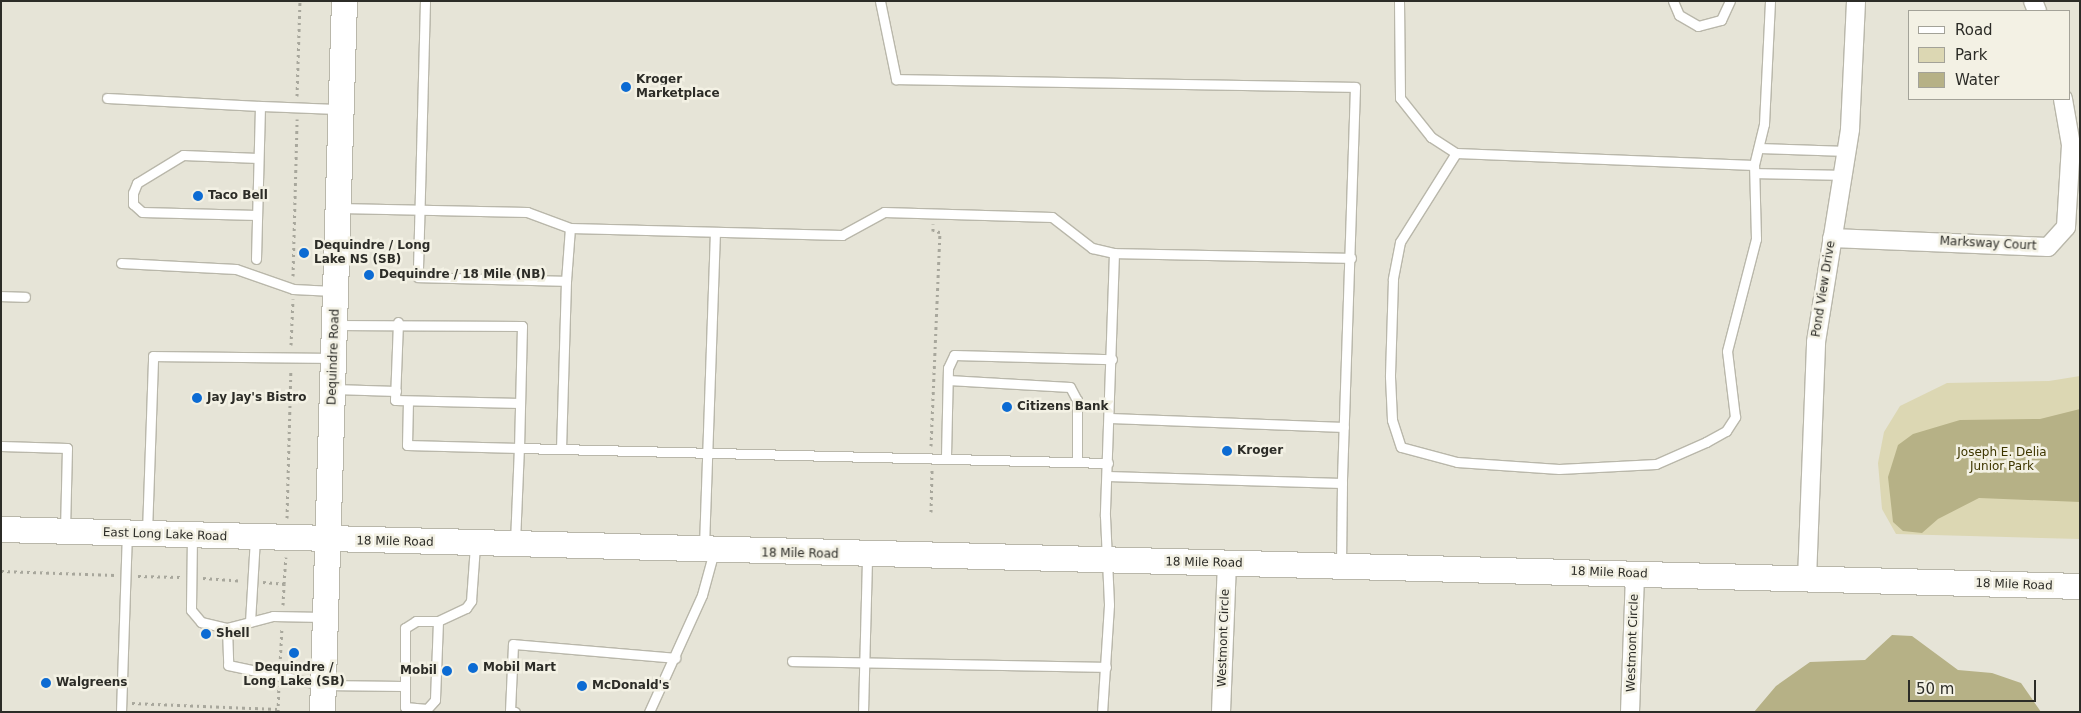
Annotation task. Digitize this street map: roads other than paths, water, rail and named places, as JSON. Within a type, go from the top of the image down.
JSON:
[{"type":"main road","name":"Dequindre Road","points":[[322,712],[329,541],[344,1]]},
{"type":"main road","name":"East Long Lake Road","points":[[1,529],[329,541]]},
{"type":"main road","name":"18 Mile Road","points":[[329,541],[2080,586]]},
{"type":"street","name":"Pond View Drive","points":[[1807,579],[1815,351],[1846,151],[1856,1]]},
{"type":"street","name":"Marksway Court","points":[[1832,238],[2048,247],[2066,227],[2071,145],[2063,100]]},
{"type":"street","name":"Westmont Circle","points":[[1222,712],[1227,564]]},
{"type":"street","name":"Westmont Circle","points":[[1630,712],[1635,574]]},
{"type":"lane","points":[[425,1],[418,277],[566,281]]},
{"type":"lane","points":[[880,1],[896,79],[1355,87],[1340,566]]},
{"type":"lane","points":[[1399,1],[1400,98],[1431,137],[1456,154],[1842,175]]},
{"type":"lane","points":[[1673,1],[1679,15],[1698,26],[1721,20],[1730,1]]},
{"type":"lane","points":[[1456,154],[1400,242],[1393,278],[1392,420],[1401,447],[1418,454],[1559,469],[1656,464],[1726,431],[1736,416],[1727,351],[1756,238],[1754,169],[1759,148],[1770,1]]},
{"type":"lane","points":[[107,98],[341,109]]},
{"type":"lane","points":[[256,259],[260,106]]},
{"type":"lane","points":[[1759,148],[1846,151]]},
{"type":"lane","points":[[257,215],[142,212],[133,204],[136,183],[183,155],[258,158]]},
{"type":"lane","points":[[338,208],[421,212],[527,212],[570,228],[842,235],[884,212],[1052,217],[1092,248],[1114,253],[1351,258]]},
{"type":"lane","points":[[561,449],[566,281],[570,228]]},
{"type":"lane","points":[[649,712],[702,595],[709,551],[706,452],[715,232]]},
{"type":"lane","points":[[1102,712],[1106,667],[1107,476],[1114,253]]},
{"type":"lane","points":[[121,264],[236,269],[293,289],[336,292]]},
{"type":"lane","points":[[1,296],[25,297]]},
{"type":"lane","points":[[398,322],[395,400],[520,403]]},
{"type":"lane","points":[[335,325],[387,327],[398,322],[522,326],[515,545]]},
{"type":"lane","points":[[946,456],[948,380],[954,355],[1112,359]]},
{"type":"lane","points":[[121,712],[153,356],[334,358]]},
{"type":"lane","points":[[948,380],[1070,386],[1077,400],[1077,461]]},
{"type":"lane","points":[[333,389],[396,391]]},
{"type":"lane","points":[[408,401],[407,445],[946,456],[1108,462]]},
{"type":"lane","points":[[1110,418],[1344,426]]},
{"type":"lane","points":[[1,450],[1,446],[67,448],[65,531]]},
{"type":"lane","points":[[1107,476],[1342,483]]},
{"type":"lane","points":[[192,536],[190,610],[201,622],[228,628],[273,616],[326,618]]},
{"type":"lane","points":[[250,622],[255,538]]},
{"type":"lane","points":[[438,621],[435,700],[427,709],[405,707],[402,686],[405,628],[416,621],[438,621],[466,608],[471,601],[475,544]]},
{"type":"lane","points":[[863,712],[867,555]]},
{"type":"lane","points":[[228,628],[228,666],[323,685],[402,686]]},
{"type":"lane","points":[[515,712],[510,711],[513,644],[675,658]]},
{"type":"lane","points":[[792,661],[1106,667]]},
{"type":"water","points":[[2080,409],[2080,502],[1979,498],[1938,519],[1922,533],[1903,531],[1893,522],[1888,477],[1898,445],[1913,434],[1960,420],[2040,419]]},
{"type":"water","points":[[1892,635],[1912,636],[1958,670],[1992,673],[2021,683],[2041,712],[1754,712],[1776,686],[1810,662],[1865,660]]},
{"type":"place","name":"Kroger Marketplace","points":[[626,87]]},
{"type":"place","name":"Taco Bell","points":[[198,196]]},
{"type":"place","name":"Dequindre / Long Lake NS (SB)","points":[[304,253]]},
{"type":"place","name":"Dequindre / 18 Mile (NB)","points":[[369,275]]},
{"type":"place","name":"Jay Jay's Bistro","points":[[197,398]]},
{"type":"place","name":"Citizens Bank","points":[[1007,407]]},
{"type":"place","name":"Kroger","points":[[1227,451]]},
{"type":"place","name":"Shell","points":[[206,634]]},
{"type":"place","name":"Dequindre / Long Lake (SB)","points":[[294,653]]},
{"type":"place","name":"Mobil Mart","points":[[473,668]]},
{"type":"place","name":"Mobil","points":[[447,671]]},
{"type":"place","name":"Walgreens","points":[[46,683]]},
{"type":"place","name":"McDonald's","points":[[582,686]]},
{"type":"park label","name":"Joseph E. Delia Junior Park","points":[[2002,460]]}]
